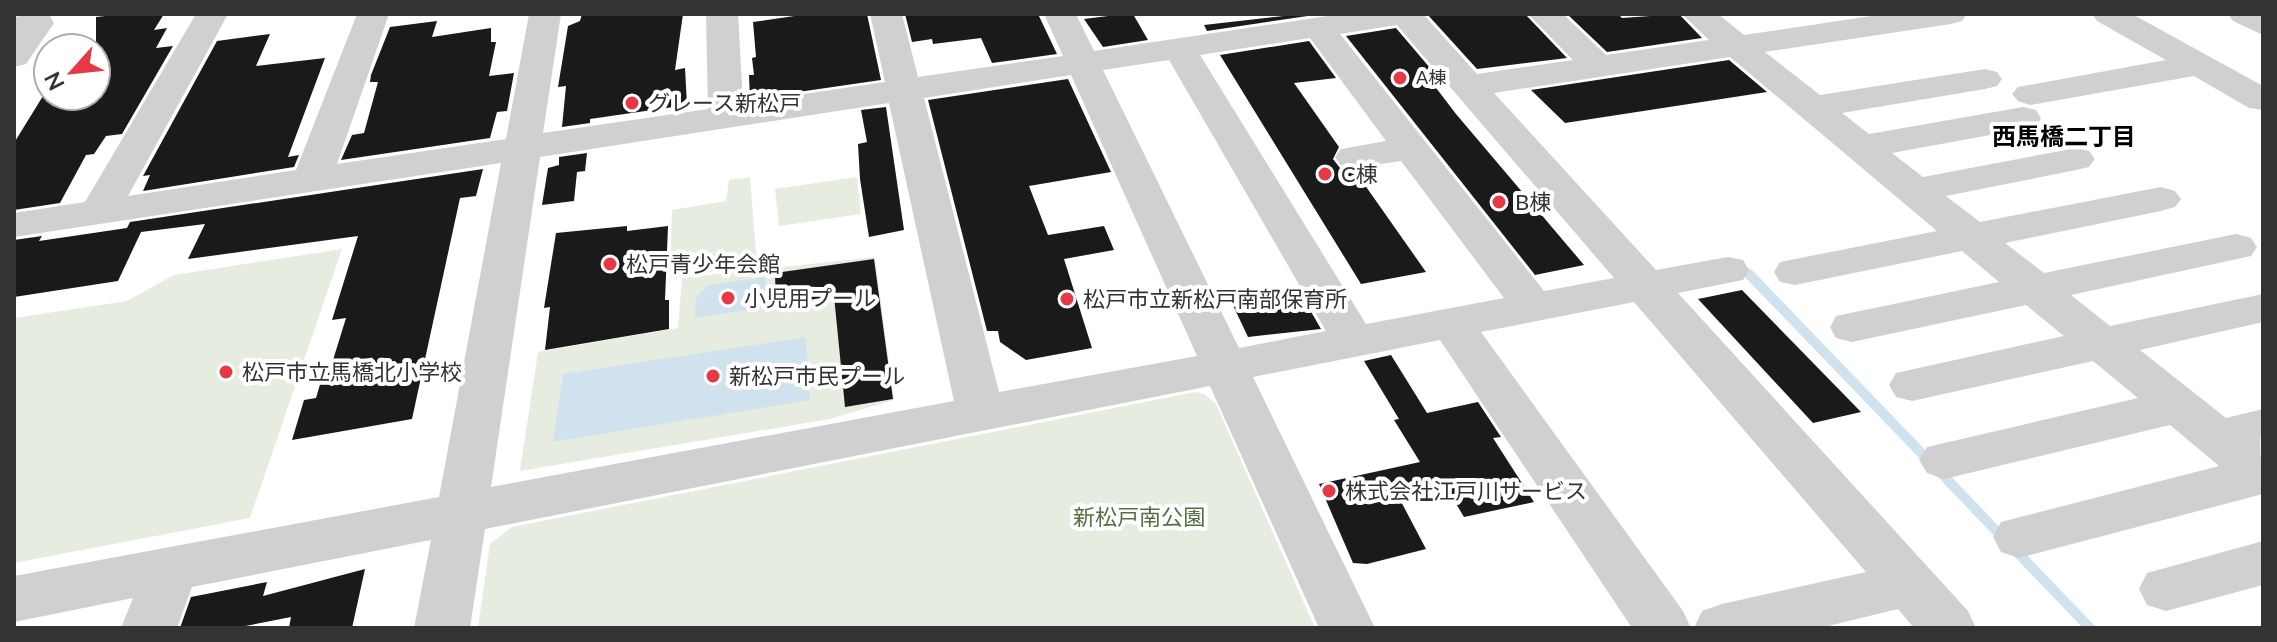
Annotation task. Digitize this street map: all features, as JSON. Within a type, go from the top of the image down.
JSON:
[{"type":"street","points":[[98,213],[212,14]]},
{"type":"street","points":[[312,180],[373,14]]},
{"type":"street","points":[[442,628],[545,14]]},
{"type":"street","points":[[722,14],[726,117]]},
{"type":"street","points":[[886,14],[981,414]]},
{"type":"street","points":[[1060,14],[1347,628]]},
{"type":"street","points":[[14,225],[1179,49],[1249,25],[1318,27],[1405,14],[1948,628]]},
{"type":"street","points":[[1544,14],[1598,66]]},
{"type":"street","points":[[1698,14],[2262,475]]},
{"type":"street","points":[[1468,86],[1951,14]]},
{"type":"street","points":[[2108,14],[2262,100]]},
{"type":"street","points":[[2244,14],[2263,25]]},
{"type":"street","points":[[14,57],[33,21]]},
{"type":"street","points":[[1318,27],[1527,298]]},
{"type":"street","points":[[1179,49],[1355,342]]},
{"type":"street","points":[[1862,147],[2197,65]]},
{"type":"street","points":[[1813,107],[1985,79]]},
{"type":"street","points":[[1354,157],[1411,148]]},
{"type":"street","points":[[1915,190],[2076,159]]},
{"type":"street","points":[[1795,272],[2161,199]]},
{"type":"street","points":[[1852,327],[2236,247]]},
{"type":"street","points":[[14,599],[1728,270]]},
{"type":"street","points":[[1912,385],[2263,308]]},
{"type":"street","points":[[1451,323],[1663,628]]},
{"type":"street","points":[[1944,460],[2179,406]]},
{"type":"street","points":[[2218,438],[2263,427]]},
{"type":"street","points":[[2019,537],[2262,475]]},
{"type":"street","points":[[2166,589],[2263,563]]},
{"type":"street","points":[[149,628],[172,569]]},
{"type":"street","points":[[1722,628],[1909,584]]},
{"type":"green space","points":[[750,177],[757,265],[670,278],[672,210],[726,201],[729,180]]},
{"type":"green space","points":[[857,177],[861,214],[779,226],[775,189]]},
{"type":"green space","points":[[342,249],[250,518],[14,563],[14,318],[127,301],[174,275]]},
{"type":"green space","name":"新松戸市民プール","points":[[875,257],[894,400],[830,419],[520,471],[538,352],[678,328],[682,278]]},
{"type":"green space","name":"新松戸南公園","points":[[1195,392],[1204,394],[1216,404],[1315,628],[478,628],[490,544],[512,527]]},
{"type":"water","name":"小児用プール","points":[[765,277],[766,296],[752,302],[752,309],[695,318],[696,297],[709,285]]},
{"type":"water","points":[[806,337],[810,400],[553,442],[563,374]]},
{"type":"building","points":[[164,14],[154,30],[167,28],[156,48],[173,46],[122,134],[106,136],[94,154],[86,155],[60,203],[14,210],[14,143],[33,112],[112,112],[112,32],[96,32],[96,17]]},
{"type":"building","points":[[582,14],[683,14],[675,70],[685,68],[687,105],[590,119],[590,123],[562,127],[566,86],[558,87],[568,26],[580,21]]},
{"type":"building","points":[[808,14],[867,14],[881,80],[750,99],[749,75],[754,75],[752,58],[756,57],[753,22]]},
{"type":"building","points":[[905,14],[1038,14],[1057,54],[992,63],[981,38],[933,44],[932,39],[912,42]]},
{"type":"building","points":[[1133,14],[1148,40],[1103,47],[1084,19]]},
{"type":"building","points":[[1321,14],[1207,31],[1204,25]]},
{"type":"building","points":[[1427,14],[1525,14],[1567,58],[1477,69]]},
{"type":"building","points":[[1567,14],[1618,14],[1622,18],[1679,14],[1702,38],[1607,52]]},
{"type":"building","points":[[437,21],[432,37],[491,28],[491,42],[496,42],[489,76],[514,73],[507,111],[497,112],[490,138],[341,160],[352,135],[364,133],[378,82],[370,82],[371,75],[390,27]]},
{"type":"building","points":[[1396,28],[1436,75],[1427,76],[1456,114],[1584,265],[1535,275],[1346,36]]},
{"type":"building","points":[[270,34],[256,66],[325,58],[288,157],[299,155],[294,167],[143,191],[150,175],[143,176],[217,41]]},
{"type":"building","name":"C棟","points":[[1309,41],[1336,78],[1294,83],[1339,147],[1333,159],[1340,168],[1355,171],[1426,272],[1361,284],[1220,55]]},
{"type":"building","points":[[1729,60],[1767,92],[1565,123],[1531,90]]},
{"type":"building","points":[[1068,79],[1111,172],[1029,186],[1048,235],[1104,226],[1114,250],[1064,259],[1092,348],[1026,360],[1000,342],[998,331],[987,331],[928,100]]},
{"type":"building","points":[[886,107],[904,230],[869,237],[860,179],[858,144],[867,142],[861,110]]},
{"type":"building","points":[[587,153],[585,171],[577,172],[574,201],[542,205],[548,168],[559,165],[559,157]]},
{"type":"building","points":[[483,169],[476,196],[460,198],[412,419],[292,440],[304,400],[316,398],[323,374],[329,373],[346,318],[332,320],[358,236],[188,259],[205,224],[141,232],[118,281],[14,297],[14,240],[42,236],[39,241],[127,228],[130,222]]},
{"type":"building","points":[[627,226],[627,231],[668,226],[665,300],[669,300],[669,329],[545,350],[550,307],[544,308],[556,233]]},
{"type":"building","points":[[874,259],[893,399],[845,407],[834,296],[776,305],[775,273]]},
{"type":"building","points":[[1298,289],[1321,329],[1248,337],[1230,299]]},
{"type":"building","points":[[1742,290],[1861,412],[1813,423],[1698,299]]},
{"type":"building","points":[[1391,355],[1427,413],[1478,402],[1501,437],[1493,438],[1534,502],[1464,517],[1443,482],[1396,492],[1426,549],[1367,564],[1353,563],[1319,484],[1420,462],[1394,420],[1399,419],[1364,361]]},
{"type":"building","points":[[365,569],[352,628],[289,628],[291,617],[235,628],[180,628],[191,597],[267,582],[263,596]]},
{"type":"waterway","points":[[1741,266],[1749,274]]},
{"type":"waterway","points":[[1749,274],[1929,461]]},
{"type":"waterway","points":[[1940,472],[2004,539]]},
{"type":"waterway","points":[[2015,550],[2090,628]]},
{"type":"place","name":"A棟","points":[[1400,78]]},
{"type":"place","name":"グレース新松戸","points":[[632,103]]},
{"type":"place","name":"C棟","points":[[1325,174]]},
{"type":"place","name":"B棟","points":[[1499,202]]},
{"type":"place","name":"松戸青少年会館","points":[[610,264]]},
{"type":"place","name":"小児用プール","points":[[728,298]]},
{"type":"place","name":"松戸市立新松戸南部保育所","points":[[1067,299]]},
{"type":"place","name":"松戸市立馬橋北小学校","points":[[226,372]]},
{"type":"place","name":"新松戸市民プール","points":[[713,376]]},
{"type":"place","name":"株式会社江戸川サービス","points":[[1329,491]]},
{"type":"district","name":"西馬橋二丁目","points":[[2064,137]]}]
